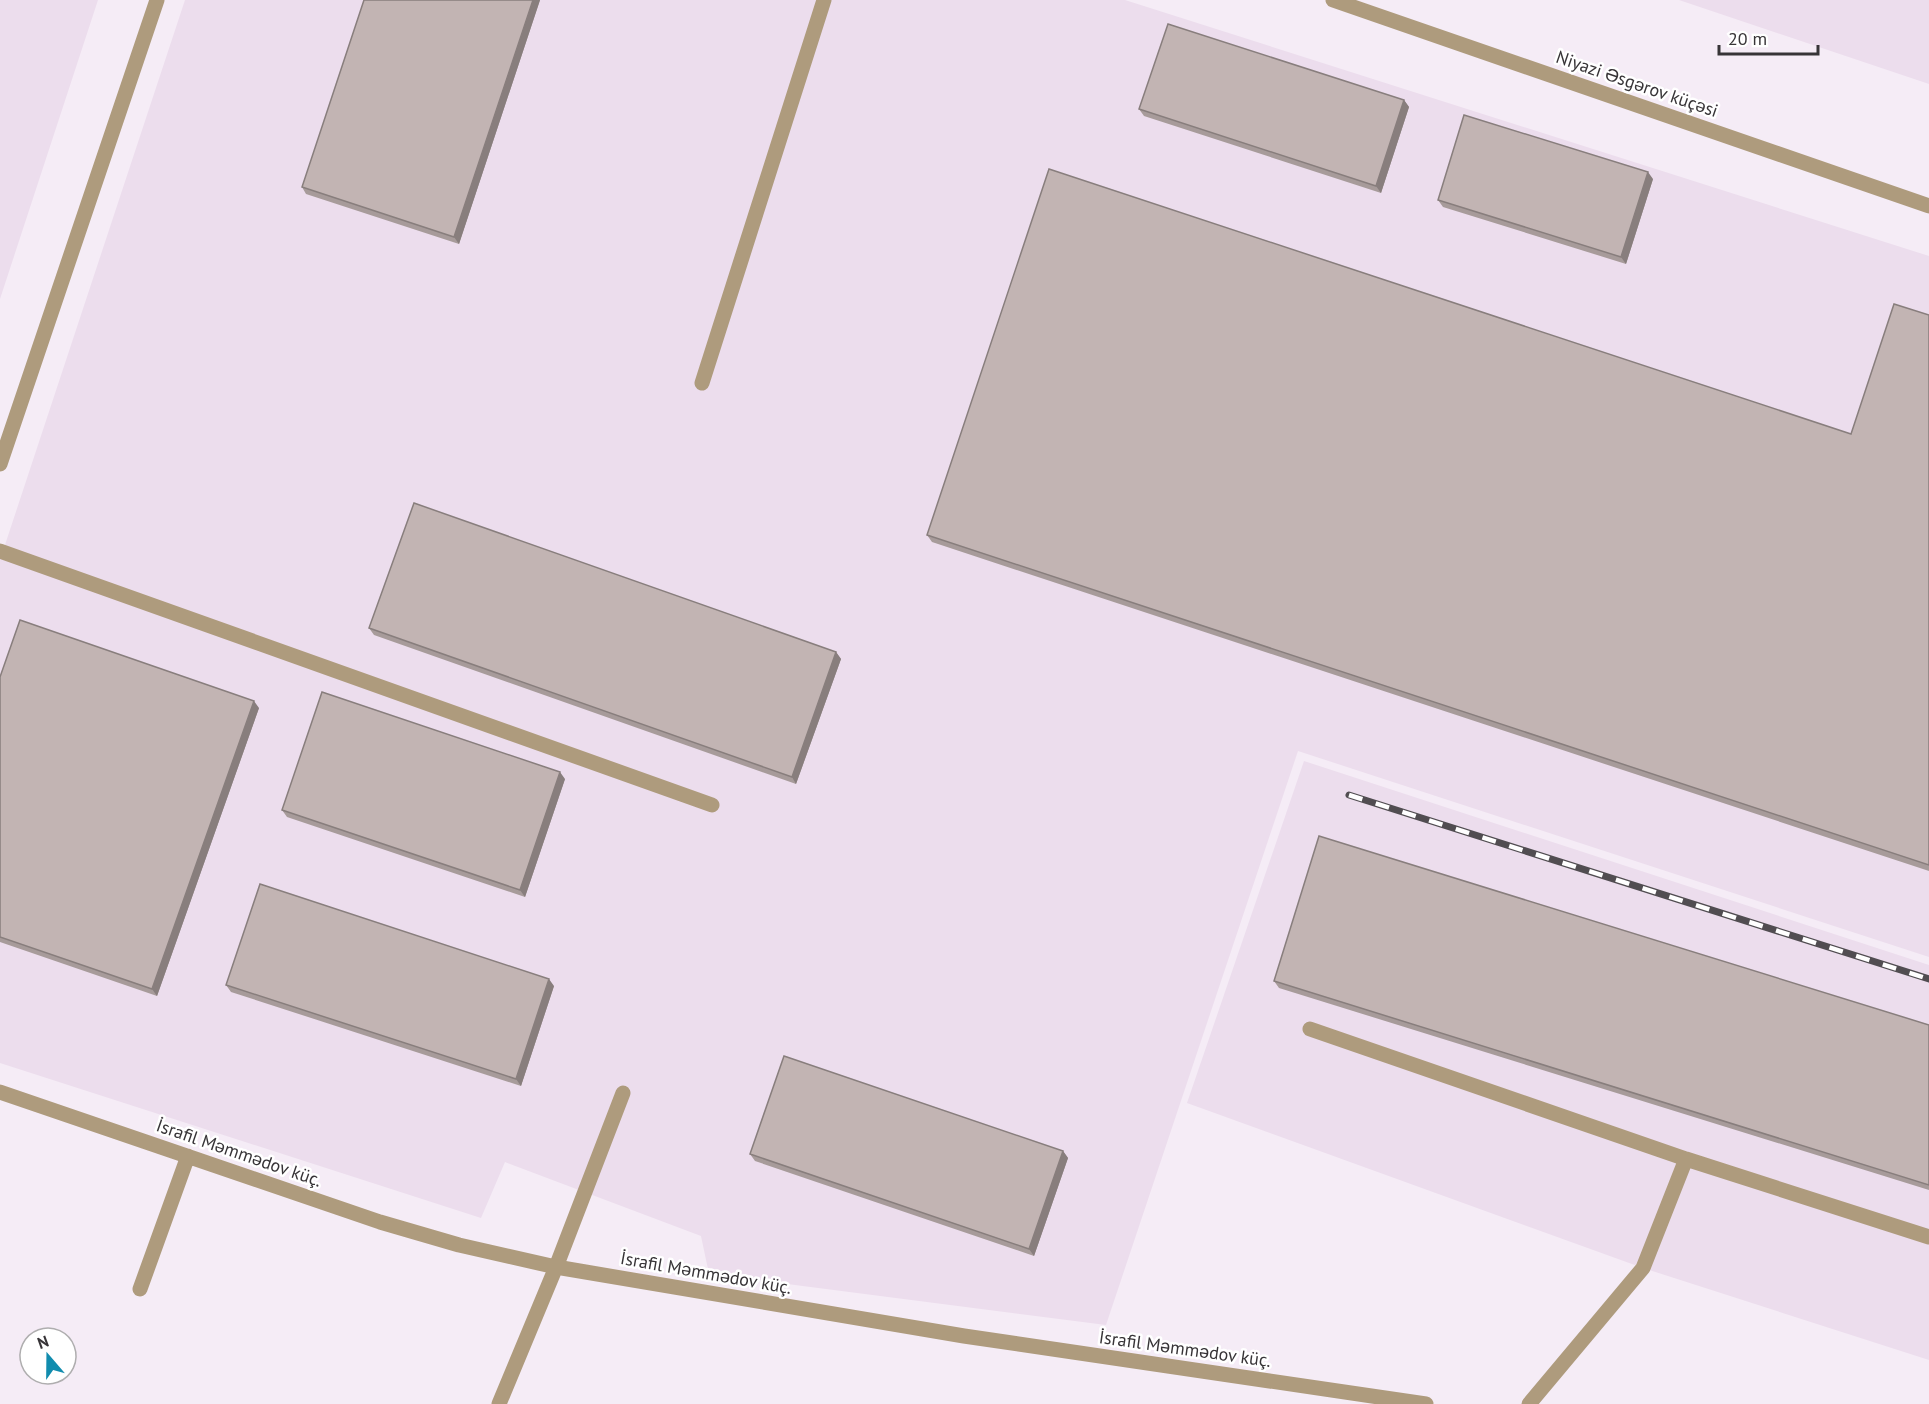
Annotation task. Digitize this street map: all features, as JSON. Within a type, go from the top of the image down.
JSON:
[{"type":"street","points":[[0,464],[157,0]]},
{"type":"street","points":[[702,383],[824,0]]},
{"type":"street","name":"Niyazi Əsgərov küçəsi","points":[[1333,0],[1929,206]]},
{"type":"street","points":[[0,551],[712,805]]},
{"type":"street","points":[[1310,1029],[1686,1159],[1929,1237]]},
{"type":"street","name":"İsrafil Məmmədov küç.","points":[[0,1092],[380,1222],[459,1245],[556,1267],[964,1336],[1426,1404]]},
{"type":"street","points":[[500,1404],[623,1093]]},
{"type":"street","points":[[140,1289],[188,1155]]},
{"type":"street","points":[[1529,1404],[1643,1268],[1686,1159]]},
{"type":"shaded area","points":[[0,0],[98,0],[0,299]]},
{"type":"shaded area","points":[[185,0],[1125,0],[1929,256],[1929,957],[1298,751],[1106,1325],[709,1274],[701,1236],[505,1162],[481,1218],[0,1063],[0,560]]},
{"type":"shaded area","points":[[1679,0],[1929,0],[1929,84]]},
{"type":"shaded area","points":[[1304,761],[1929,965],[1929,1360],[1643,1268],[1187,1103]]},
{"type":"building","points":[[364,0],[533,0],[454,237],[302,187]]},
{"type":"building","points":[[1168,24],[1404,100],[1376,186],[1139,109]]},
{"type":"building","points":[[1464,115],[1648,172],[1621,257],[1438,200]]},
{"type":"building","points":[[1049,169],[1851,434],[1894,304],[1929,315],[1929,865],[927,535]]},
{"type":"building","points":[[414,503],[836,652],[792,777],[369,628]]},
{"type":"building","points":[[20,620],[254,701],[152,989],[0,937],[0,677]]},
{"type":"building","points":[[322,692],[560,772],[520,890],[282,810]]},
{"type":"building","points":[[1319,836],[1929,1025],[1929,1185],[1274,981]]},
{"type":"building","points":[[260,884],[549,979],[516,1079],[226,985]]},
{"type":"building","points":[[784,1056],[1063,1151],[1029,1249],[750,1154]]},
{"type":"railway","points":[[1349,795],[1929,979]]}]
